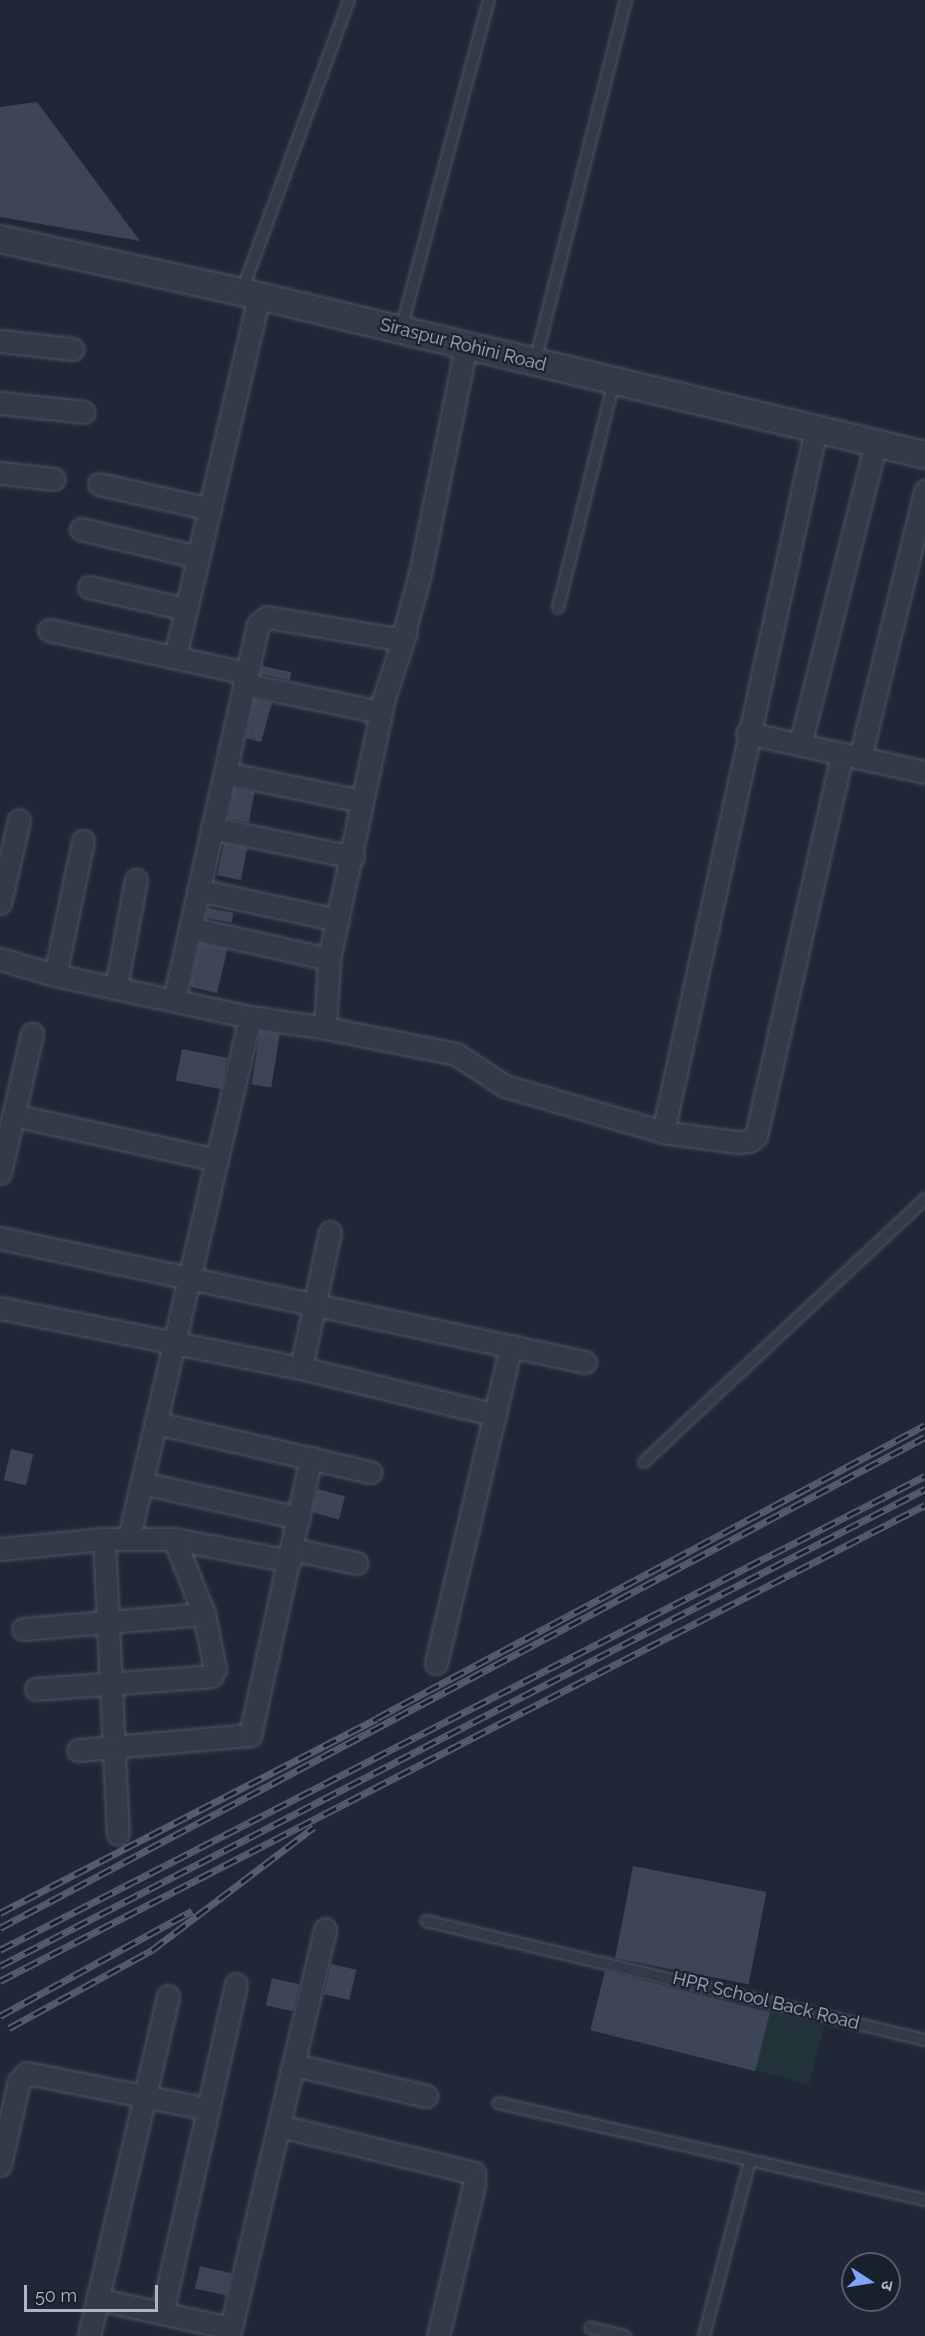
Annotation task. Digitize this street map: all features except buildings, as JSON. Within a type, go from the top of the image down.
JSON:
[{"type":"street","name":"Siraspur Rohini Road","points":[[0,239],[251,294],[925,455]]},
{"type":"street","points":[[175,657],[210,509],[251,294]]},
{"type":"street","points":[[0,341],[73,349]]},
{"type":"street","points":[[325,1028],[329,959],[353,857],[381,712],[406,631],[466,346]]},
{"type":"street","points":[[0,403],[84,412]]},
{"type":"street","points":[[663,1132],[747,732],[816,429]]},
{"type":"street","points":[[800,745],[876,443]]},
{"type":"street","points":[[0,473],[54,479]]},
{"type":"street","points":[[99,484],[210,509]]},
{"type":"street","points":[[0,959],[55,975],[250,1017],[325,1028],[456,1054],[505,1086],[663,1132],[737,1142],[750,1141],[756,1136],[851,756],[925,491]]},
{"type":"street","points":[[81,529],[198,557]]},
{"type":"street","points":[[88,587],[186,609]]},
{"type":"street","points":[[174,1000],[246,678],[263,618],[391,638],[406,631]]},
{"type":"street","points":[[49,630],[175,657],[246,678],[381,712]]},
{"type":"street","points":[[747,732],[925,772]]},
{"type":"street","points":[[225,772],[363,801]]},
{"type":"street","points":[[0,903],[20,820]]},
{"type":"street","points":[[212,828],[353,857]]},
{"type":"street","points":[[55,975],[83,842]]},
{"type":"street","points":[[116,987],[136,880]]},
{"type":"street","points":[[198,890],[338,920]]},
{"type":"street","points":[[190,928],[329,959]]},
{"type":"street","points":[[129,1537],[250,1017]]},
{"type":"street","points":[[0,1173],[7,1126],[32,1034]]},
{"type":"street","points":[[7,1126],[217,1160]]},
{"type":"street","points":[[301,1368],[330,1232]]},
{"type":"street","points":[[0,1238],[316,1303],[585,1362]]},
{"type":"street","points":[[0,1308],[301,1368],[495,1415]]},
{"type":"street","points":[[436,1663],[511,1346]]},
{"type":"street","points":[[156,1423],[369,1472]]},
{"type":"street","points":[[78,1750],[250,1735],[311,1458]]},
{"type":"street","points":[[142,1483],[299,1518]]},
{"type":"street","points":[[0,1549],[129,1537],[174,1539],[357,1563]]},
{"type":"street","points":[[104,1539],[118,1834]]},
{"type":"street","points":[[36,1689],[212,1677],[214,1669],[204,1614],[174,1539]]},
{"type":"street","points":[[23,1629],[107,1624],[204,1614]]},
{"type":"street","points":[[97,2299],[162,2313],[230,2332],[295,2065],[325,1929]]},
{"type":"street","points":[[162,2313],[236,1984]]},
{"type":"street","points":[[89,2336],[168,1996]]},
{"type":"street","points":[[295,2065],[426,2096]]},
{"type":"street","points":[[0,2165],[19,2081],[27,2073],[145,2094],[208,2109]]},
{"type":"street","points":[[280,2126],[474,2173],[474,2185],[438,2336]]},
{"type":"lane","points":[[251,294],[349,0]]},
{"type":"lane","points":[[401,330],[489,0]]},
{"type":"lane","points":[[535,363],[626,0]]},
{"type":"lane","points":[[558,608],[615,382]]},
{"type":"lane","points":[[644,1462],[925,1199]]},
{"type":"lane","name":"HPR School Back Road","points":[[426,1921],[925,2040]]},
{"type":"lane","points":[[498,2103],[925,2200]]},
{"type":"lane","points":[[704,2336],[750,2161]]},
{"type":"lane","points":[[590,2328],[625,2336]]},
{"type":"shaded area","points":[[770,2012],[824,2026],[809,2084],[754,2070]]},
{"type":"railway","points":[[0,1913],[377,1718],[925,1425]]},
{"type":"railway","points":[[0,1928],[925,1437]]},
{"type":"railway","points":[[0,1950],[925,1476]]},
{"type":"railway","points":[[0,1966],[925,1489]]},
{"type":"railway","points":[[0,1981],[925,1505]]},
{"type":"railway","points":[[9,2028],[152,1950],[314,1827]]},
{"type":"railway","points":[[0,2016],[192,1911]]}]
